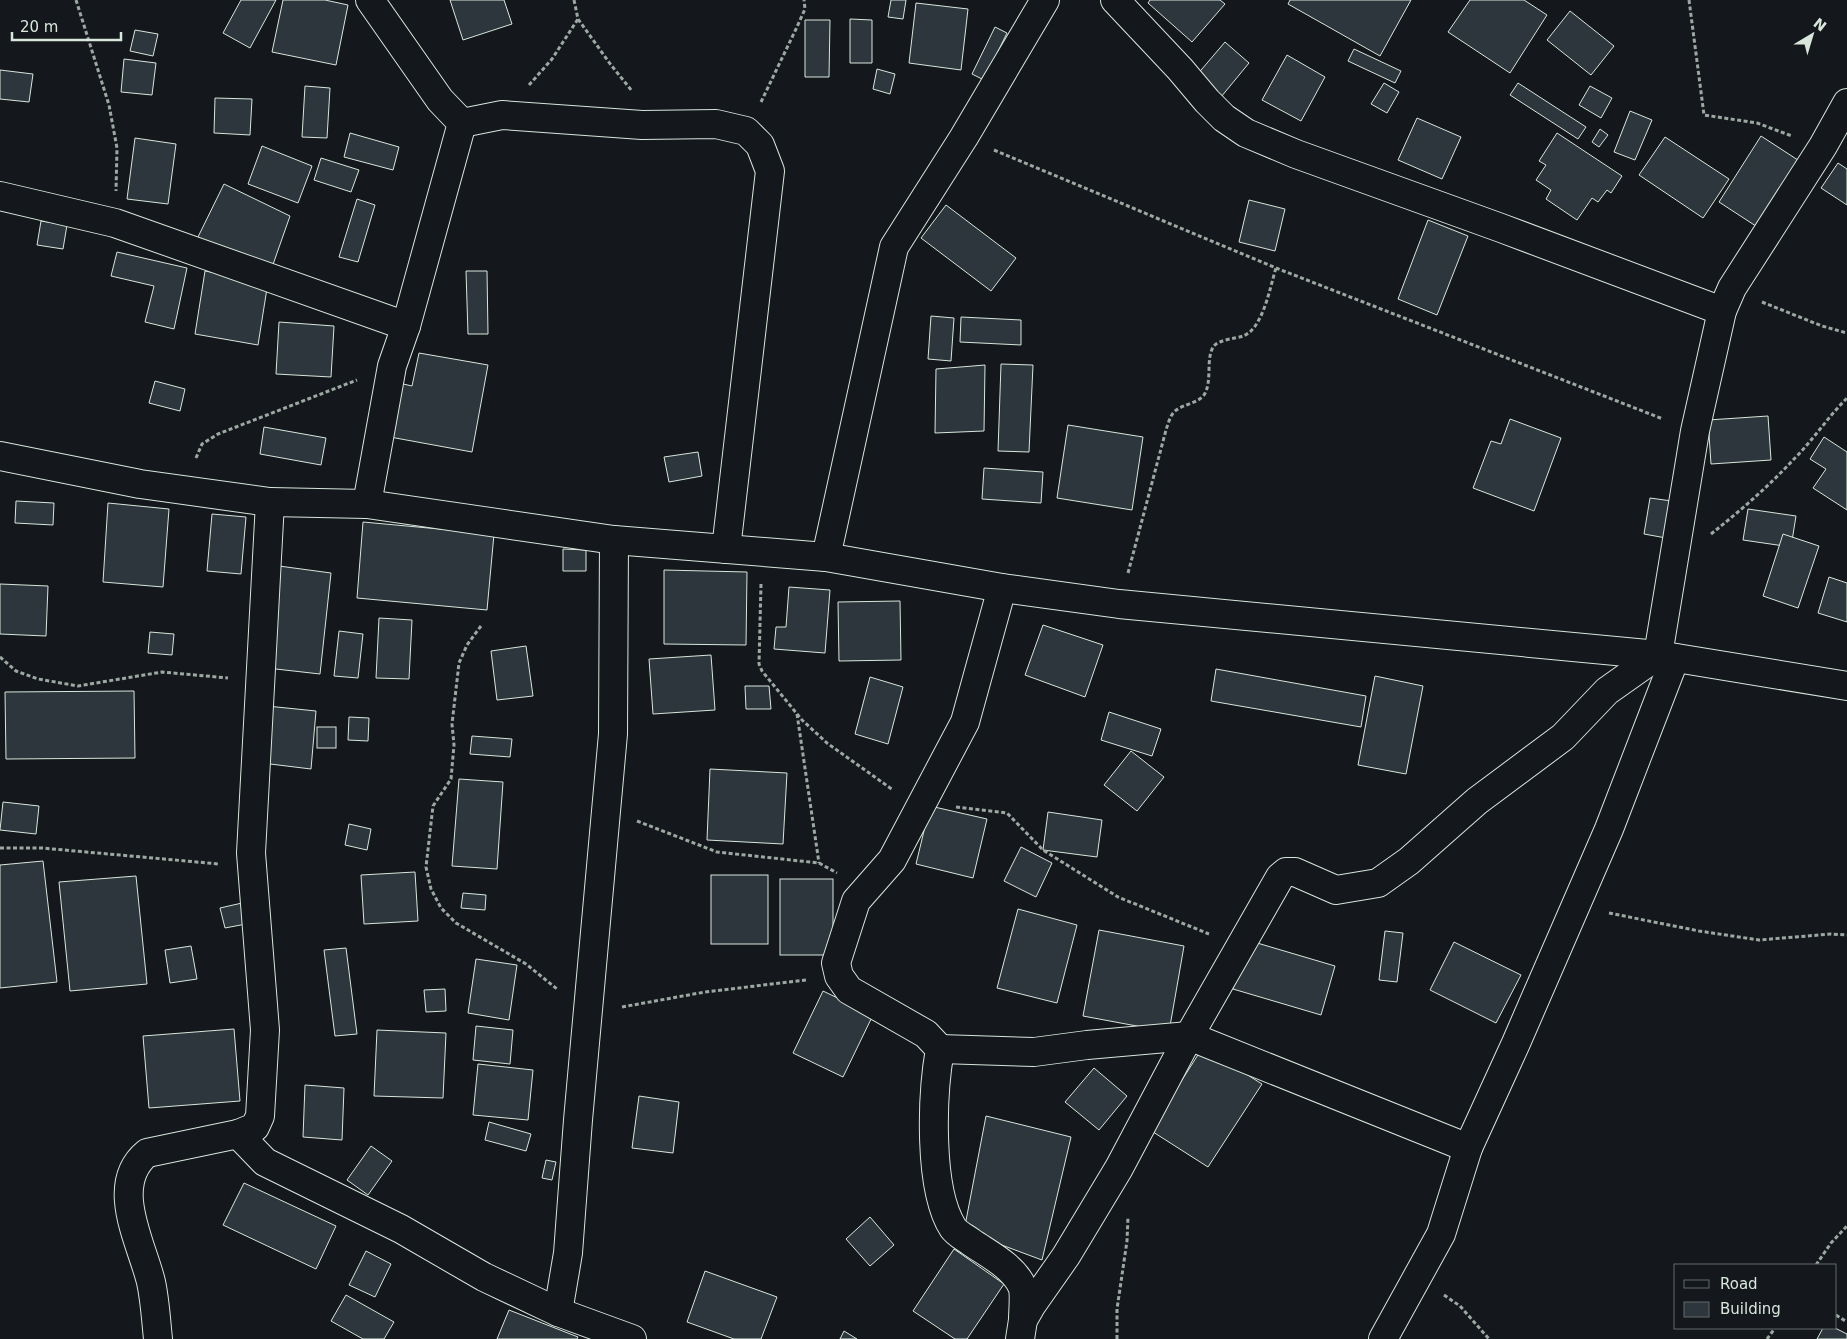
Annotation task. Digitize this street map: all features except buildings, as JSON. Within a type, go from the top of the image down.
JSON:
[{"type":"street","points":[[370,0],[440,100],[462,123]]},
{"type":"street","points":[[826,557],[894,247],[964,138],[1045,0]]},
{"type":"street","points":[[1115,0],[1180,69],[1207,102],[1224,118],[1246,133],[1296,154],[1501,228],[1727,300]]},
{"type":"street","points":[[1383,1339],[1441,1234],[1468,1148],[1609,829],[1666,657],[1674,564],[1695,431],[1727,300],[1847,104]]},
{"type":"street","points":[[462,123],[502,115],[642,124],[716,124],[746,131],[760,145],[770,171],[726,548]]},
{"type":"street","points":[[367,504],[392,366],[406,326],[462,123]]},
{"type":"street","points":[[0,196],[115,223],[406,326]]},
{"type":"street","points":[[0,456],[181,491],[270,502],[367,504],[614,540],[826,557],[1002,588],[1120,604],[1666,657],[1847,686]]},
{"type":"street","points":[[158,1339],[151,1282],[129,1211],[131,1177],[138,1160],[147,1154],[238,1134],[255,1126],[260,1116],[265,1030],[251,853],[270,502]]},
{"type":"street","points":[[558,1312],[568,1253],[578,1120],[613,734],[614,540]]},
{"type":"street","points":[[1002,588],[965,722],[892,860],[856,901],[836,963],[839,976],[849,990],[926,1034],[940,1049],[1034,1052],[1189,1036],[1468,1148]]},
{"type":"street","points":[[1021,1330],[1119,1168],[1189,1036],[1280,877],[1286,872],[1295,872],[1336,890],[1378,883],[1409,861],[1477,801],[1563,738],[1607,691],[1666,657]]},
{"type":"street","points":[[940,1049],[936,1070],[935,1137],[937,1182],[942,1202],[954,1229],[1009,1268],[1023,1287],[1021,1330]]},
{"type":"street","points":[[238,1134],[265,1162],[401,1229],[484,1277],[558,1312],[630,1339]]},
{"type":"path","points":[[76,0],[109,106],[116,140],[115,223]]},
{"type":"path","points":[[574,0],[578,19],[610,65],[635,95],[642,124]]},
{"type":"path","points":[[746,131],[805,9],[804,0]]},
{"type":"path","points":[[1689,0],[1704,115],[1757,123],[1823,146]]},
{"type":"path","points":[[502,115],[552,59],[578,19]]},
{"type":"path","points":[[964,138],[1276,268],[1695,431]]},
{"type":"path","points":[[1120,604],[1166,430],[1173,414],[1182,406],[1203,397],[1207,388],[1211,354],[1214,346],[1220,342],[1245,335],[1253,330],[1259,320],[1276,268]]},
{"type":"path","points":[[1727,300],[1785,312],[1847,333]]},
{"type":"path","points":[[181,491],[202,444],[218,434],[392,366]]},
{"type":"path","points":[[1674,564],[1738,513],[1795,459],[1847,398]]},
{"type":"path","points":[[762,553],[759,664],[797,714],[827,743],[896,793],[923,803],[1006,813],[1043,850],[1118,897],[1240,946]]},
{"type":"path","points":[[481,626],[467,645],[459,663],[452,724],[454,745],[451,780],[433,806],[426,867],[431,889],[441,908],[456,923],[526,964],[588,1014],[705,992],[839,976]]},
{"type":"path","points":[[0,657],[16,671],[38,679],[78,686],[162,672],[260,681]]},
{"type":"path","points":[[797,714],[819,863]]},
{"type":"path","points":[[606,809],[717,852],[819,863],[866,888]]},
{"type":"path","points":[[0,848],[42,848],[252,867]]},
{"type":"path","points":[[1574,906],[1699,931],[1759,940],[1831,934],[1847,935]]},
{"type":"path","points":[[1118,1339],[1117,1309],[1127,1241],[1128,1218],[1119,1168]]},
{"type":"path","points":[[1817,1264],[1831,1243],[1847,1226]]},
{"type":"path","points":[[1417,1276],[1460,1306],[1489,1339]]}]
